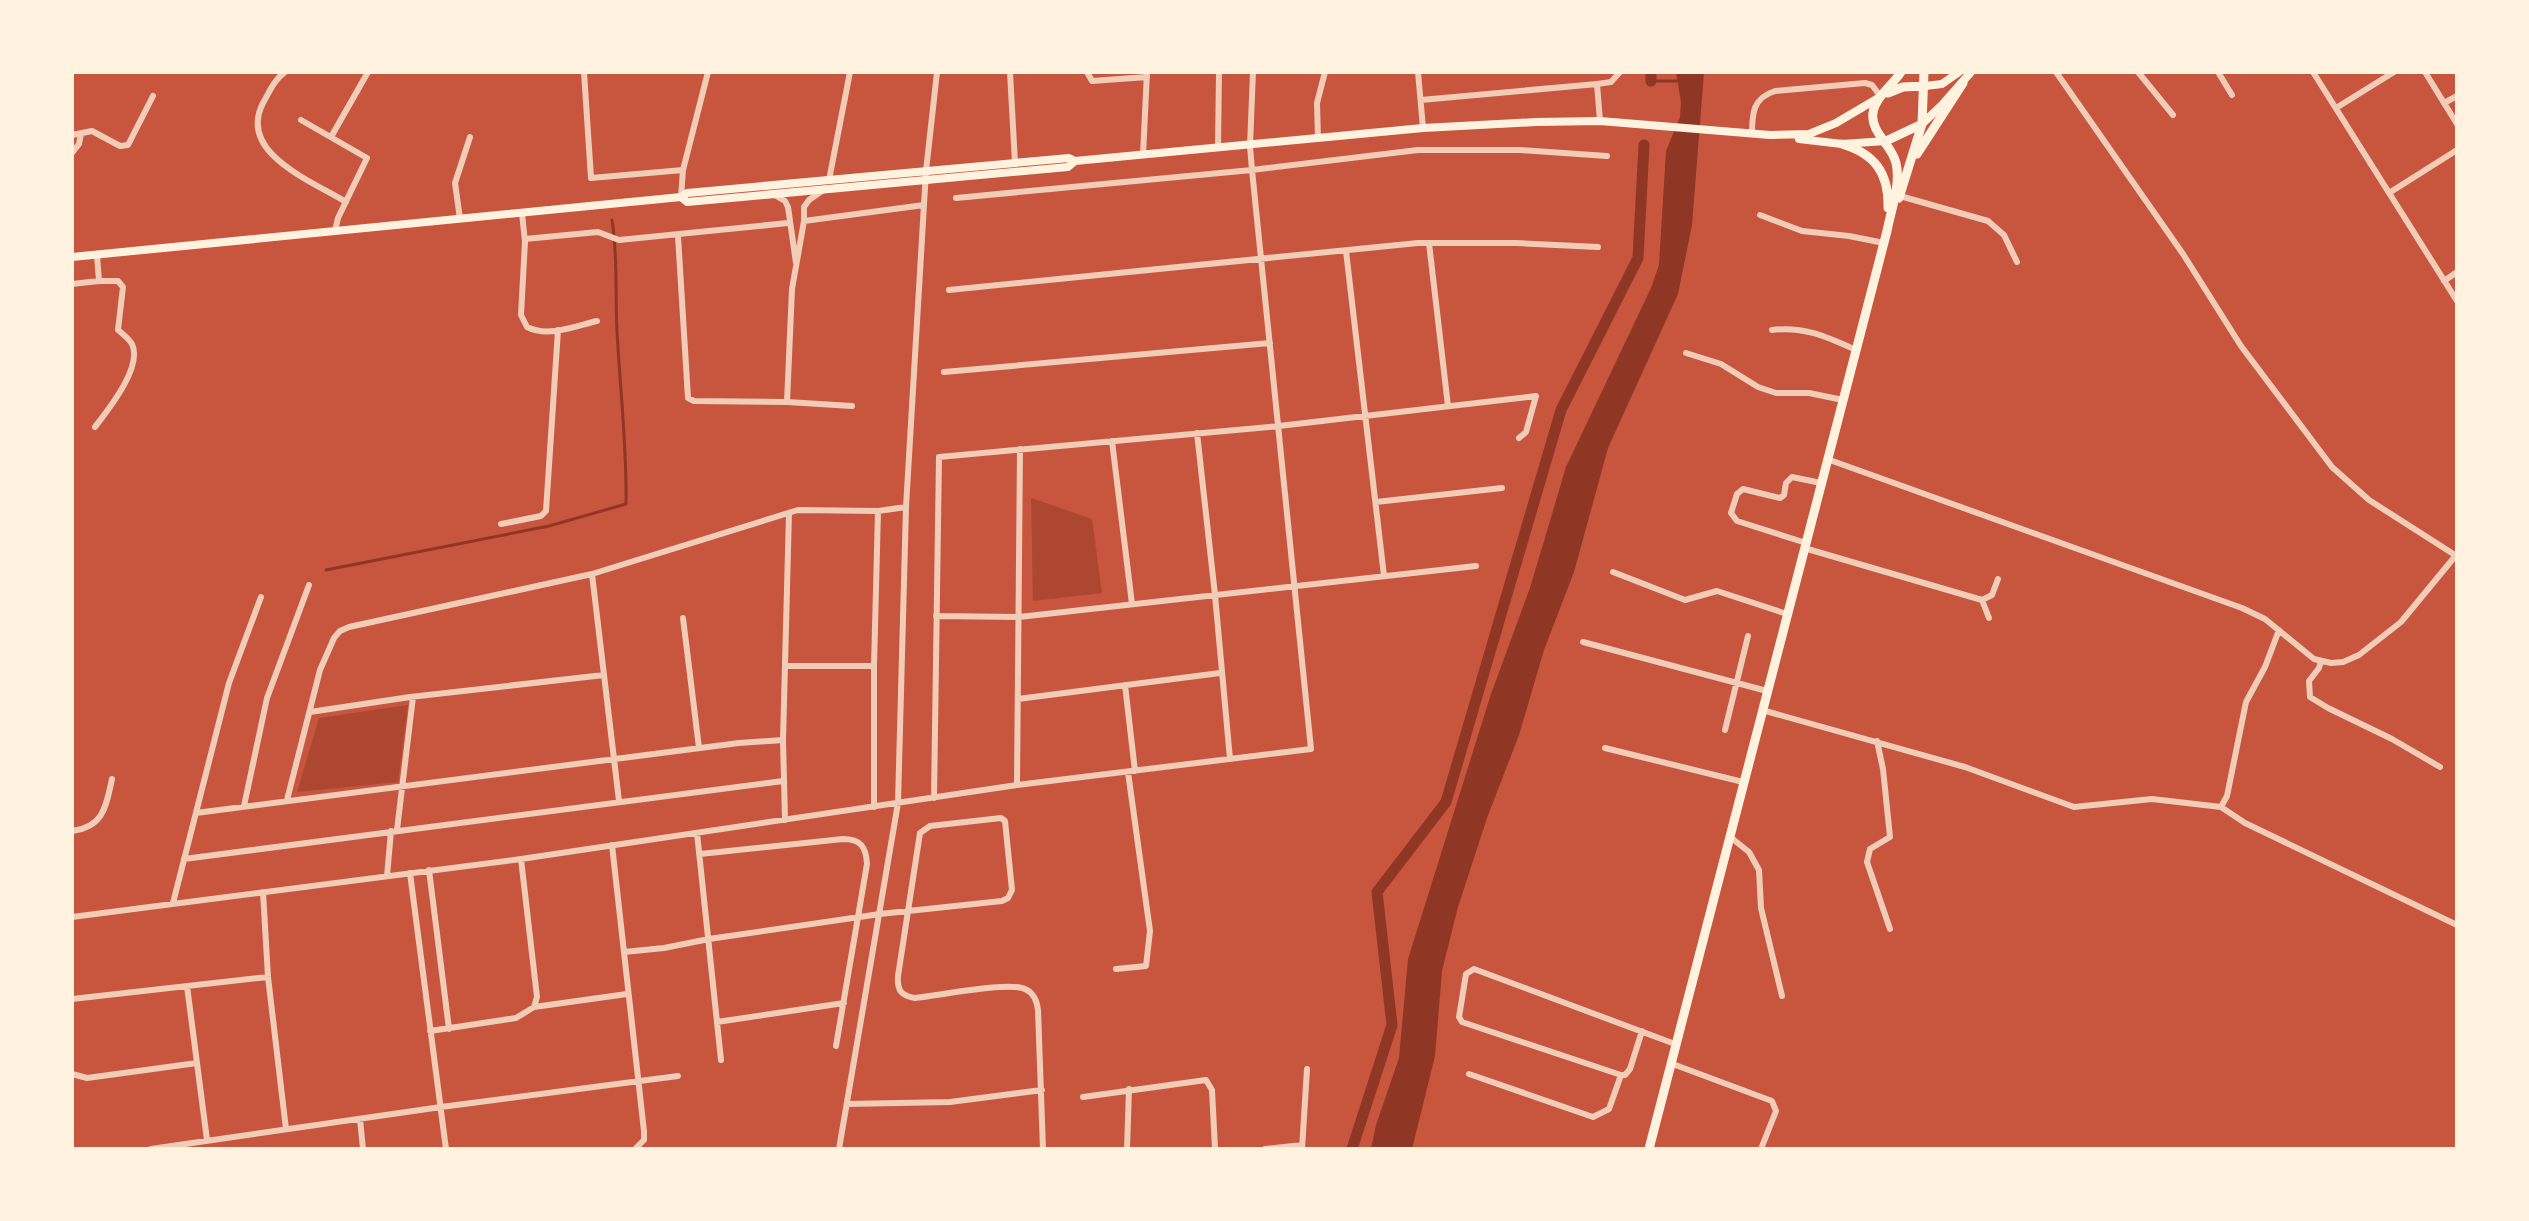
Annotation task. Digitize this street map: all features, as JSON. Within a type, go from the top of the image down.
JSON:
[{"type":"main road","points":[[1649,1149],[1887,231],[1898,179],[1895,157],[1876,130],[1872,115],[1881,97],[1901,72]]},
{"type":"main road","points":[[1887,231],[1922,124],[1924,72]]},
{"type":"main road","points":[[1770,135],[1809,134],[1822,130],[1903,87],[1942,84],[1959,72]]},
{"type":"main road","points":[[1907,173],[1923,143],[1971,72]]},
{"type":"main road","points":[[925,176],[1015,163],[1218,149],[1423,128],[1600,121],[1842,144],[1886,141],[1922,124],[1963,83]]},
{"type":"main road","points":[[1842,144],[1867,154],[1882,174],[1888,202],[1887,231]]},
{"type":"main road","points":[[72,257],[681,197],[687,193],[1068,167],[1075,161]]},
{"type":"main road","points":[[681,197],[687,202],[773,194],[827,185]]},
{"type":"street","points":[[285,72],[276,78],[259,111],[257,130],[261,141],[269,153],[287,167],[346,202]]},
{"type":"street","points":[[331,137],[368,72]]},
{"type":"street","points":[[584,72],[591,178],[683,170]]},
{"type":"street","points":[[681,197],[683,170],[708,72]]},
{"type":"street","points":[[787,402],[792,289],[804,207],[827,185],[850,72]]},
{"type":"street","points":[[839,1149],[898,803],[906,507],[925,176],[937,72]]},
{"type":"street","points":[[1010,72],[1015,163]]},
{"type":"street","points":[[1087,72],[1092,81],[1147,74],[1143,155]]},
{"type":"street","points":[[1218,149],[1219,72]]},
{"type":"street","points":[[72,917],[521,859],[1017,785],[1311,749],[1252,170],[1253,72]]},
{"type":"street","points":[[1318,139],[1317,103],[1325,72]]},
{"type":"street","points":[[1418,72],[1423,128]]},
{"type":"street","points":[[1421,100],[1597,84],[1611,82],[1620,72]]},
{"type":"street","points":[[1827,459],[2242,608],[2321,661],[2343,662],[2351,659],[2401,622],[2456,554],[2369,500],[2332,467],[2241,346],[2183,254],[2056,72]]},
{"type":"street","points":[[2138,72],[2173,115]]},
{"type":"street","points":[[2218,72],[2232,95]]},
{"type":"street","points":[[2313,72],[2457,301]]},
{"type":"street","points":[[2336,108],[2394,72]]},
{"type":"street","points":[[2425,72],[2457,124]]},
{"type":"street","points":[[1752,134],[1754,106],[1758,99],[1775,91],[1865,83],[1872,85],[1881,97]]},
{"type":"street","points":[[1597,84],[1600,121]]},
{"type":"street","points":[[72,135],[92,131],[120,146],[128,145],[153,96]]},
{"type":"street","points":[[2444,103],[2457,96]]},
{"type":"street","points":[[301,120],[367,158],[335,231]]},
{"type":"street","points":[[72,153],[79,144],[81,134]]},
{"type":"street","points":[[460,219],[455,183],[470,137]]},
{"type":"street","points":[[956,198],[1252,170],[1418,150],[1520,150],[1607,156]]},
{"type":"street","points":[[2389,193],[2457,150]]},
{"type":"street","points":[[773,194],[785,201],[796,266]]},
{"type":"street","points":[[1900,196],[1988,221],[2004,235],[2017,262]]},
{"type":"street","points":[[804,221],[924,205]]},
{"type":"street","points":[[522,213],[525,239],[523,321],[533,330],[558,330],[597,321]]},
{"type":"street","points":[[1760,215],[1802,231],[1884,243]]},
{"type":"street","points":[[525,239],[598,232],[619,240],[788,223]]},
{"type":"street","points":[[678,236],[688,398],[694,401],[852,406]]},
{"type":"street","points":[[949,290],[1429,243],[1598,247]]},
{"type":"street","points":[[1429,243],[1448,406]]},
{"type":"street","points":[[1346,251],[1384,576]]},
{"type":"street","points":[[97,255],[99,281]]},
{"type":"street","points":[[2444,281],[2457,272]]},
{"type":"street","points":[[72,284],[118,281],[123,287],[118,330],[131,343],[133,354],[126,385],[95,427]]},
{"type":"street","points":[[1772,330],[1789,328],[1812,331],[1856,350]]},
{"type":"street","points":[[501,524],[541,516],[546,511],[558,330]]},
{"type":"street","points":[[944,372],[1270,343]]},
{"type":"street","points":[[1686,353],[1721,364],[1758,387],[1776,393],[1809,393],[1843,400]]},
{"type":"street","points":[[934,798],[939,457],[1279,426],[1536,396],[1526,432],[1519,438]]},
{"type":"street","points":[[1197,433],[1230,759]]},
{"type":"street","points":[[1112,441],[1132,604]]},
{"type":"street","points":[[1017,785],[1020,449]]},
{"type":"street","points":[[1821,483],[1792,477],[1780,498],[1743,489],[1737,494],[1731,513],[1737,521],[1805,545],[1982,600],[1992,595],[1998,579]]},
{"type":"street","points":[[1376,502],[1502,488]]},
{"type":"street","points":[[287,800],[320,670],[340,631],[592,574],[789,513],[809,509],[878,511],[906,507]]},
{"type":"street","points":[[874,807],[878,511]]},
{"type":"street","points":[[785,820],[783,740],[789,513]]},
{"type":"street","points":[[936,616],[1019,617],[1476,566]]},
{"type":"street","points":[[1613,572],[1685,600],[1717,591],[1787,614]]},
{"type":"street","points":[[592,574],[619,801]]},
{"type":"street","points":[[244,806],[267,698],[309,585]]},
{"type":"street","points":[[173,903],[229,683],[261,597]]},
{"type":"street","points":[[1982,600],[1989,618]]},
{"type":"street","points":[[683,618],[699,748]]},
{"type":"street","points":[[2224,801],[2246,702],[2265,667],[2279,630]]},
{"type":"street","points":[[1725,730],[1748,636]]},
{"type":"street","points":[[1583,642],[1767,691]]},
{"type":"street","points":[[2321,661],[2309,681],[2310,697],[2440,767]]},
{"type":"street","points":[[785,666],[874,666]]},
{"type":"street","points":[[1018,699],[1220,673]]},
{"type":"street","points":[[310,712],[604,675]]},
{"type":"street","points":[[1116,969],[1146,966],[1150,931],[1131,771],[1125,685]]},
{"type":"street","points":[[387,876],[403,786],[413,697]]},
{"type":"street","points":[[1762,710],[1976,770],[2074,807],[2152,799],[2224,801],[2245,823],[2457,925]]},
{"type":"street","points":[[196,813],[699,748],[783,740]]},
{"type":"street","points":[[1877,741],[1890,837],[1870,849],[1867,862],[1890,929]]},
{"type":"street","points":[[1605,748],[1743,782]]},
{"type":"street","points":[[72,831],[84,829],[101,816],[112,779]]},
{"type":"street","points":[[184,859],[783,781]]},
{"type":"street","points":[[624,952],[880,914],[907,912],[1002,901],[1008,898],[1012,890],[1005,821],[990,818],[948,822],[924,828],[920,833],[907,912],[898,976],[899,992],[915,998],[1013,986],[1030,991],[1036,999],[1038,1010],[1043,1149]]},
{"type":"street","points":[[697,833],[721,1060]]},
{"type":"street","points":[[1729,836],[1749,852],[1759,870],[1761,908],[1782,996]]},
{"type":"street","points":[[700,854],[843,839],[857,840],[865,848],[867,864],[836,1046]]},
{"type":"street","points":[[612,845],[644,1131],[644,1140],[635,1149]]},
{"type":"street","points":[[521,859],[537,997],[534,1007]]},
{"type":"street","points":[[429,870],[449,1029]]},
{"type":"street","points":[[410,873],[446,1149]]},
{"type":"street","points":[[263,892],[268,977],[286,1129]]},
{"type":"street","points":[[1642,1031],[1630,1069],[1621,1075],[1462,1022],[1459,1017],[1466,974],[1474,969],[1642,1031],[1675,1044]]},
{"type":"street","points":[[72,999],[268,977]]},
{"type":"street","points":[[187,986],[207,1140]]},
{"type":"street","points":[[430,1031],[516,1018],[534,1007],[627,994]]},
{"type":"street","points":[[717,1022],[844,1003]]},
{"type":"street","points":[[72,1074],[87,1078],[197,1063]]},
{"type":"street","points":[[1670,1063],[1772,1101],[1776,1111],[1761,1149]]},
{"type":"street","points":[[1265,1149],[1302,1147],[1307,1069]]},
{"type":"street","points":[[1469,1074],[1593,1117],[1609,1109],[1621,1075]]},
{"type":"street","points":[[151,1149],[678,1076]]},
{"type":"street","points":[[1083,1097],[1199,1078],[1206,1080],[1212,1090],[1215,1149]]},
{"type":"street","points":[[1127,1149],[1129,1089]]},
{"type":"street","points":[[847,1104],[950,1102],[1042,1090]]},
{"type":"street","points":[[360,1119],[363,1149]]},
{"type":"shaded area","points":[[1676,72],[1704,72],[1692,225],[1678,294],[1608,448],[1574,572],[1544,650],[1519,735],[1487,818],[1458,907],[1442,971],[1435,1056],[1412,1149],[1371,1149],[1399,1058],[1408,959],[1491,694],[1530,588],[1566,467],[1659,265],[1666,151],[1680,117]]},
{"type":"shaded area","points":[[1031,498],[1092,519],[1102,593],[1033,601]]},
{"type":"shaded area","points":[[408,705],[398,782],[297,792],[319,718]]},
{"type":"waterway","points":[[1651,72],[1651,81]]},
{"type":"waterway","points":[[1651,81],[1679,81]]},
{"type":"waterway","points":[[1352,1149],[1392,1025],[1377,892],[1446,802],[1561,410],[1638,258],[1644,145]]},
{"type":"waterway","points":[[326,570],[549,526],[626,504],[612,220]]}]
